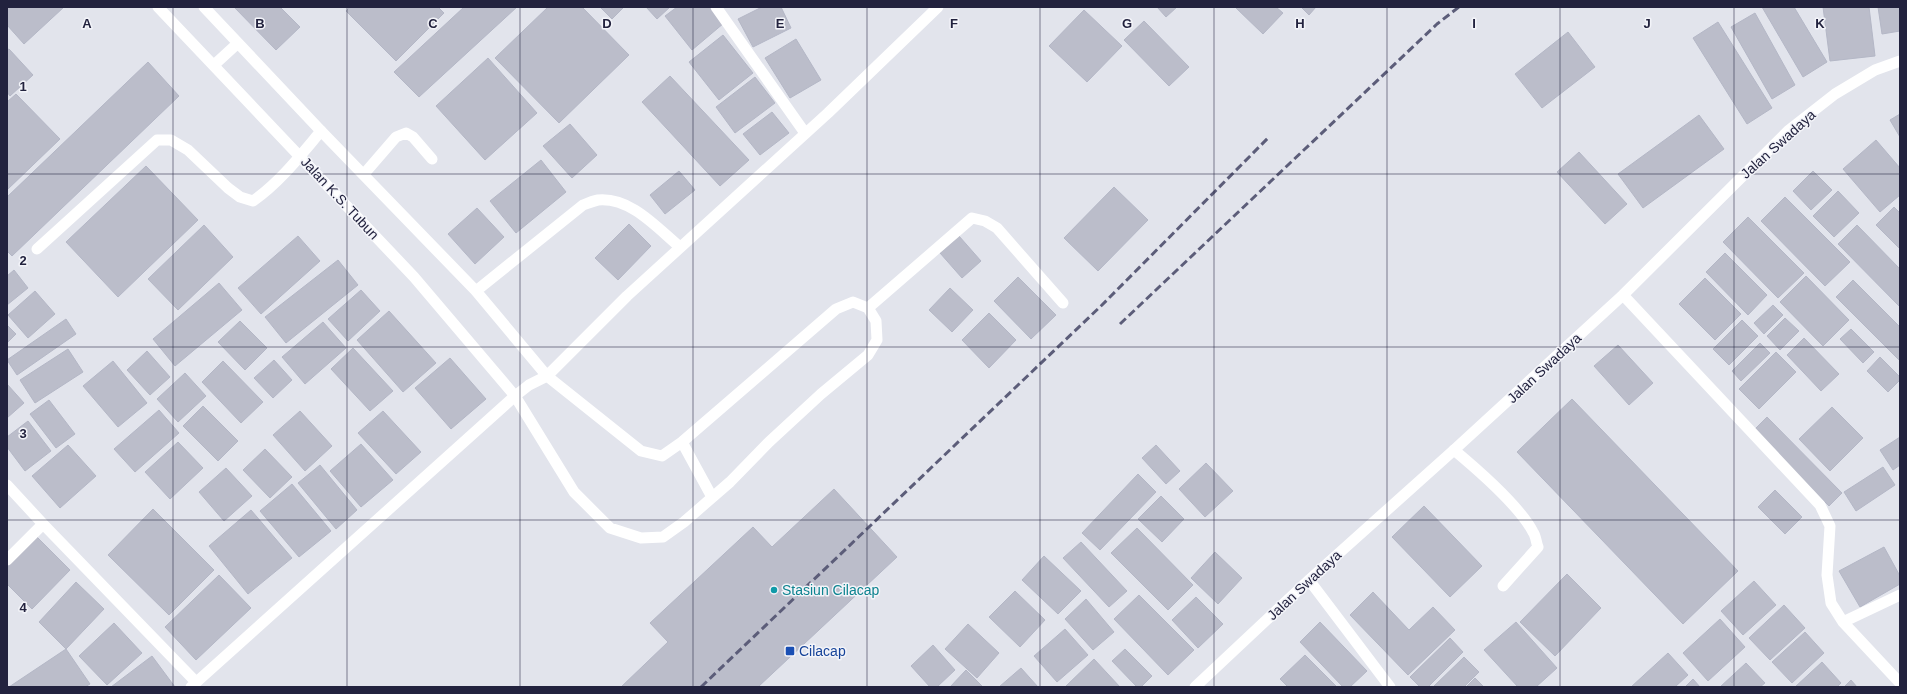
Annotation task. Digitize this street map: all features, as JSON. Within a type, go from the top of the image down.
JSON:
[{"type":"street","name":"Jalan K.S. Tubun","points":[[158,7],[414,277],[515,396],[574,492],[610,528],[641,538],[663,537],[712,498],[816,399],[868,354],[877,340],[876,321],[868,308]]},
{"type":"street","points":[[204,7],[321,131],[476,291],[546,376],[641,451],[662,456],[682,442],[836,309],[853,302],[868,308],[972,218],[984,221],[997,228],[1063,304]]},
{"type":"street","points":[[716,7],[805,133]]},
{"type":"street","points":[[7,485],[194,685],[515,396],[529,385],[546,376],[627,296],[805,133],[938,7]]},
{"type":"street","points":[[214,65],[238,43]]},
{"type":"street","name":"Jalan Swadaya","points":[[1195,687],[1309,580],[1623,295],[1788,130],[1835,94],[1875,70],[1900,61]]},
{"type":"street","points":[[37,249],[157,140],[171,140],[188,150],[228,188],[240,197],[253,201],[268,190],[321,131]]},
{"type":"street","points":[[364,174],[396,137],[406,133],[412,137],[432,159]]},
{"type":"street","points":[[476,291],[584,205],[598,200],[621,203],[637,211],[680,247]]},
{"type":"street","points":[[1623,295],[1820,505],[1830,526],[1827,575],[1831,602],[1843,622],[1900,683]]},
{"type":"street","points":[[682,442],[712,498]]},
{"type":"street","points":[[1454,450],[1482,474],[1524,517],[1534,533],[1538,547],[1503,586]]},
{"type":"street","points":[[7,560],[43,524]]},
{"type":"street","points":[[1309,580],[1390,687]]},
{"type":"street","points":[[1843,622],[1900,596]]},
{"type":"building","points":[[7,7],[64,7],[24,44],[7,25]]},
{"type":"building","points":[[234,7],[280,7],[300,27],[276,50]]},
{"type":"building","points":[[350,7],[438,7],[444,13],[396,61],[346,11]]},
{"type":"building","points":[[464,7],[517,7],[419,97],[394,72]]},
{"type":"building","points":[[548,7],[582,7],[629,55],[559,123],[495,58]]},
{"type":"building","points":[[600,7],[624,7],[612,19]]},
{"type":"building","points":[[646,7],[670,7],[657,19]]},
{"type":"building","points":[[677,7],[711,7],[724,23],[692,50],[665,16]]},
{"type":"building","points":[[762,7],[781,7],[791,28],[753,47],[738,19]]},
{"type":"building","points":[[1157,7],[1177,7],[1166,17]]},
{"type":"building","points":[[1235,7],[1276,7],[1283,13],[1263,34]]},
{"type":"building","points":[[1301,7],[1316,7],[1309,15]]},
{"type":"building","points":[[1762,7],[1794,7],[1827,62],[1803,77]]},
{"type":"building","points":[[1823,7],[1869,7],[1875,56],[1830,61]]},
{"type":"building","points":[[1878,7],[1900,7],[1900,31],[1882,34]]},
{"type":"building","points":[[1084,10],[1122,46],[1087,82],[1049,46]]},
{"type":"building","points":[[1755,13],[1795,85],[1772,99],[1731,27]]},
{"type":"building","points":[[1144,21],[1189,67],[1169,86],[1124,40]]},
{"type":"building","points":[[1718,22],[1772,108],[1747,124],[1693,38]]},
{"type":"building","points":[[1568,32],[1595,67],[1542,108],[1515,74]]},
{"type":"building","points":[[723,35],[753,73],[719,100],[689,62]]},
{"type":"building","points":[[796,39],[821,80],[790,98],[765,58]]},
{"type":"building","points":[[9,49],[33,75],[10,96],[7,92],[7,50]]},
{"type":"building","points":[[488,58],[537,113],[485,160],[436,106]]},
{"type":"building","points":[[148,62],[179,96],[12,256],[7,251],[7,197]]},
{"type":"building","points":[[670,76],[749,160],[720,186],[642,102]]},
{"type":"building","points":[[755,77],[775,103],[735,133],[716,107]]},
{"type":"building","points":[[16,94],[60,139],[7,190],[7,102]]},
{"type":"building","points":[[772,112],[789,133],[760,155],[743,134]]},
{"type":"building","points":[[1900,114],[1900,137],[1890,120]]},
{"type":"building","points":[[1699,115],[1724,149],[1643,208],[1618,174]]},
{"type":"building","points":[[570,124],[597,155],[572,178],[543,146]]},
{"type":"building","points":[[1876,140],[1900,168],[1900,195],[1880,212],[1843,169]]},
{"type":"building","points":[[1579,152],[1627,204],[1605,224],[1557,172]]},
{"type":"building","points":[[541,160],[566,192],[516,233],[490,201]]},
{"type":"building","points":[[146,166],[198,220],[118,297],[66,242]]},
{"type":"building","points":[[679,171],[695,190],[665,214],[650,195]]},
{"type":"building","points":[[1813,171],[1832,190],[1811,210],[1793,191]]},
{"type":"building","points":[[1114,187],[1148,220],[1098,271],[1064,238]]},
{"type":"building","points":[[1838,191],[1859,213],[1834,237],[1813,216]]},
{"type":"building","points":[[1785,197],[1850,262],[1825,286],[1761,221]]},
{"type":"building","points":[[1894,207],[1900,213],[1900,249],[1876,225]]},
{"type":"building","points":[[477,208],[504,237],[475,264],[448,234]]},
{"type":"building","points":[[1748,217],[1804,273],[1778,298],[1723,242]]},
{"type":"building","points":[[629,224],[651,246],[618,280],[595,258]]},
{"type":"building","points":[[204,225],[233,257],[178,310],[148,279]]},
{"type":"building","points":[[1857,225],[1900,269],[1900,307],[1838,244]]},
{"type":"building","points":[[298,236],[320,261],[261,314],[238,288]]},
{"type":"building","points":[[959,236],[981,261],[962,278],[940,253]]},
{"type":"building","points":[[1725,253],[1767,295],[1748,315],[1706,272]]},
{"type":"building","points":[[338,260],[358,285],[286,343],[265,317]]},
{"type":"building","points":[[14,270],[28,288],[7,305],[7,276]]},
{"type":"building","points":[[1806,276],[1849,320],[1823,346],[1780,302]]},
{"type":"building","points":[[1018,277],[1056,315],[1031,339],[994,301]]},
{"type":"building","points":[[1705,278],[1741,314],[1715,340],[1679,304]]},
{"type":"building","points":[[1853,280],[1900,327],[1899,360],[1836,297]]},
{"type":"building","points":[[219,283],[242,310],[175,366],[153,339]]},
{"type":"building","points":[[950,288],[973,310],[952,332],[929,310]]},
{"type":"building","points":[[361,290],[380,311],[348,341],[328,319]]},
{"type":"building","points":[[35,291],[55,314],[28,338],[8,315]]},
{"type":"building","points":[[1773,305],[1783,315],[1764,334],[1754,323]]},
{"type":"building","points":[[389,311],[436,363],[403,392],[357,340]]},
{"type":"building","points":[[989,313],[1016,340],[989,368],[962,340]]},
{"type":"building","points":[[1785,318],[1799,331],[1780,350],[1767,336]]},
{"type":"building","points":[[66,319],[76,334],[17,375],[7,360]]},
{"type":"building","points":[[1742,320],[1758,336],[1729,365],[1713,349]]},
{"type":"building","points":[[240,321],[267,348],[245,370],[218,342]]},
{"type":"building","points":[[323,322],[346,348],[305,384],[282,357]]},
{"type":"building","points":[[7,325],[16,334],[7,343]]},
{"type":"building","points":[[1851,329],[1874,352],[1863,363],[1840,339]]},
{"type":"building","points":[[1804,338],[1839,374],[1821,391],[1787,355]]},
{"type":"building","points":[[1760,343],[1770,353],[1741,381],[1732,371]]},
{"type":"building","points":[[1618,345],[1653,383],[1629,405],[1594,366]]},
{"type":"building","points":[[353,348],[393,391],[370,411],[331,369]]},
{"type":"building","points":[[68,349],[83,372],[35,403],[20,380]]},
{"type":"building","points":[[147,351],[170,377],[150,395],[127,370]]},
{"type":"building","points":[[1776,352],[1796,372],[1759,409],[1739,389]]},
{"type":"building","points":[[1880,357],[1900,377],[1900,380],[1888,392],[1867,371]]},
{"type":"building","points":[[450,358],[486,399],[451,429],[415,388]]},
{"type":"building","points":[[274,360],[292,380],[273,398],[254,378]]},
{"type":"building","points":[[113,361],[147,403],[118,427],[83,386]]},
{"type":"building","points":[[223,361],[263,402],[241,423],[202,382]]},
{"type":"building","points":[[185,373],[206,396],[178,422],[157,399]]},
{"type":"building","points":[[7,384],[24,403],[7,418]]},
{"type":"building","points":[[1572,399],[1738,571],[1683,624],[1517,452]]},
{"type":"building","points":[[49,400],[75,434],[56,448],[30,414]]},
{"type":"building","points":[[203,406],[238,441],[218,461],[183,426]]},
{"type":"building","points":[[1832,407],[1863,438],[1830,471],[1799,439]]},
{"type":"building","points":[[159,410],[179,433],[135,472],[114,449]]},
{"type":"building","points":[[300,411],[332,446],[305,471],[273,435]]},
{"type":"building","points":[[383,411],[421,452],[396,474],[358,433]]},
{"type":"building","points":[[1767,417],[1842,493],[1829,506],[1754,430]]},
{"type":"building","points":[[28,421],[51,451],[25,471],[7,447],[7,437]]},
{"type":"building","points":[[1900,437],[1900,465],[1893,470],[1880,450]]},
{"type":"building","points":[[178,442],[203,468],[170,499],[145,472]]},
{"type":"building","points":[[361,444],[393,480],[361,507],[330,471]]},
{"type":"building","points":[[68,445],[96,476],[60,508],[32,476]]},
{"type":"building","points":[[1156,445],[1180,471],[1166,484],[1142,458]]},
{"type":"building","points":[[265,449],[292,477],[270,498],[243,470]]},
{"type":"building","points":[[1206,463],[1233,491],[1205,517],[1179,489]]},
{"type":"building","points":[[320,465],[357,510],[336,529],[298,483]]},
{"type":"building","points":[[1883,467],[1895,485],[1856,511],[1844,492]]},
{"type":"building","points":[[226,468],[252,496],[224,521],[199,492]]},
{"type":"building","points":[[1138,474],[1156,492],[1100,550],[1082,533]]},
{"type":"building","points":[[292,484],[331,531],[299,557],[260,511]]},
{"type":"building","name":"Stasiun Cilacap","points":[[834,489],[897,557],[758,687],[621,687],[668,642],[650,623],[753,527],[772,547]]},
{"type":"building","points":[[1775,490],[1802,517],[1785,534],[1758,507]]},
{"type":"building","points":[[1161,496],[1184,519],[1162,542],[1138,519]]},
{"type":"building","points":[[1424,506],[1482,566],[1450,597],[1392,537]]},
{"type":"building","points":[[153,509],[214,570],[169,615],[108,555]]},
{"type":"building","points":[[251,510],[292,558],[248,594],[209,546]]},
{"type":"building","points":[[1137,528],[1193,585],[1168,610],[1111,553]]},
{"type":"building","points":[[37,537],[70,570],[32,609],[7,584],[7,567]]},
{"type":"building","points":[[1081,542],[1127,591],[1109,607],[1063,558]]},
{"type":"building","points":[[1884,547],[1900,576],[1900,584],[1860,607],[1839,571]]},
{"type":"building","points":[[1215,552],[1242,578],[1218,604],[1191,578]]},
{"type":"building","points":[[1044,556],[1081,591],[1058,614],[1022,580]]},
{"type":"building","points":[[1567,574],[1601,608],[1555,656],[1520,622]]},
{"type":"building","points":[[219,575],[251,608],[196,660],[165,627]]},
{"type":"building","points":[[1754,581],[1776,605],[1743,635],[1721,611]]},
{"type":"building","points":[[76,582],[104,609],[66,649],[39,622]]},
{"type":"building","points":[[1015,591],[1045,620],[1020,647],[989,617]]},
{"type":"building","points":[[1373,592],[1409,630],[1433,607],[1455,630],[1408,675],[1350,615]]},
{"type":"building","points":[[1139,595],[1194,650],[1168,675],[1114,619]]},
{"type":"building","points":[[1196,597],[1223,624],[1198,648],[1172,620]]},
{"type":"building","points":[[1086,599],[1114,632],[1093,650],[1065,619]]},
{"type":"building","points":[[1784,605],[1805,628],[1770,660],[1749,638]]},
{"type":"building","points":[[1720,619],[1745,647],[1708,681],[1683,653]]},
{"type":"building","points":[[1320,622],[1367,671],[1350,687],[1343,687],[1300,642]]},
{"type":"building","points":[[1516,622],[1557,668],[1536,687],[1518,687],[1484,650]]},
{"type":"building","points":[[114,623],[142,653],[107,685],[79,656]]},
{"type":"building","points":[[968,624],[999,653],[977,678],[945,649]]},
{"type":"building","points":[[1065,629],[1088,655],[1057,682],[1034,656]]},
{"type":"building","points":[[1805,632],[1824,653],[1792,683],[1772,662]]},
{"type":"building","points":[[1450,638],[1463,652],[1428,687],[1420,687],[1410,677]]},
{"type":"building","points":[[933,645],[955,670],[937,687],[930,687],[911,666]]},
{"type":"building","points":[[66,649],[90,684],[85,687],[9,687]]},
{"type":"building","points":[[1125,649],[1152,676],[1141,687],[1137,687],[1112,661]]},
{"type":"building","points":[[1668,653],[1688,675],[1675,687],[1631,687]]},
{"type":"building","points":[[1305,655],[1337,687],[1288,687],[1280,679]]},
{"type":"building","points":[[152,656],[175,687],[111,687]]},
{"type":"building","points":[[1464,657],[1479,672],[1464,687],[1433,687]]},
{"type":"building","points":[[1094,659],[1120,687],[1066,686]]},
{"type":"building","points":[[1822,662],[1841,683],[1837,687],[1795,687]]},
{"type":"building","points":[[1746,663],[1765,683],[1760,687],[1720,687]]},
{"type":"building","points":[[1021,668],[1038,687],[999,687]]},
{"type":"building","points":[[966,670],[983,687],[950,687]]},
{"type":"building","points":[[1475,678],[1484,687],[1466,687]]},
{"type":"building","points":[[1693,679],[1700,687],[1685,687]]},
{"type":"building","points":[[1851,680],[1857,687],[1844,687]]},
{"type":"railway","points":[[1120,324],[1437,24],[1459,7]]},
{"type":"railway","points":[[701,687],[1102,305],[1269,137]]},
{"type":"place","name":"Stasiun Cilacap","points":[[774,590]]},
{"type":"place","name":"Cilacap","points":[[790,651]]}]
